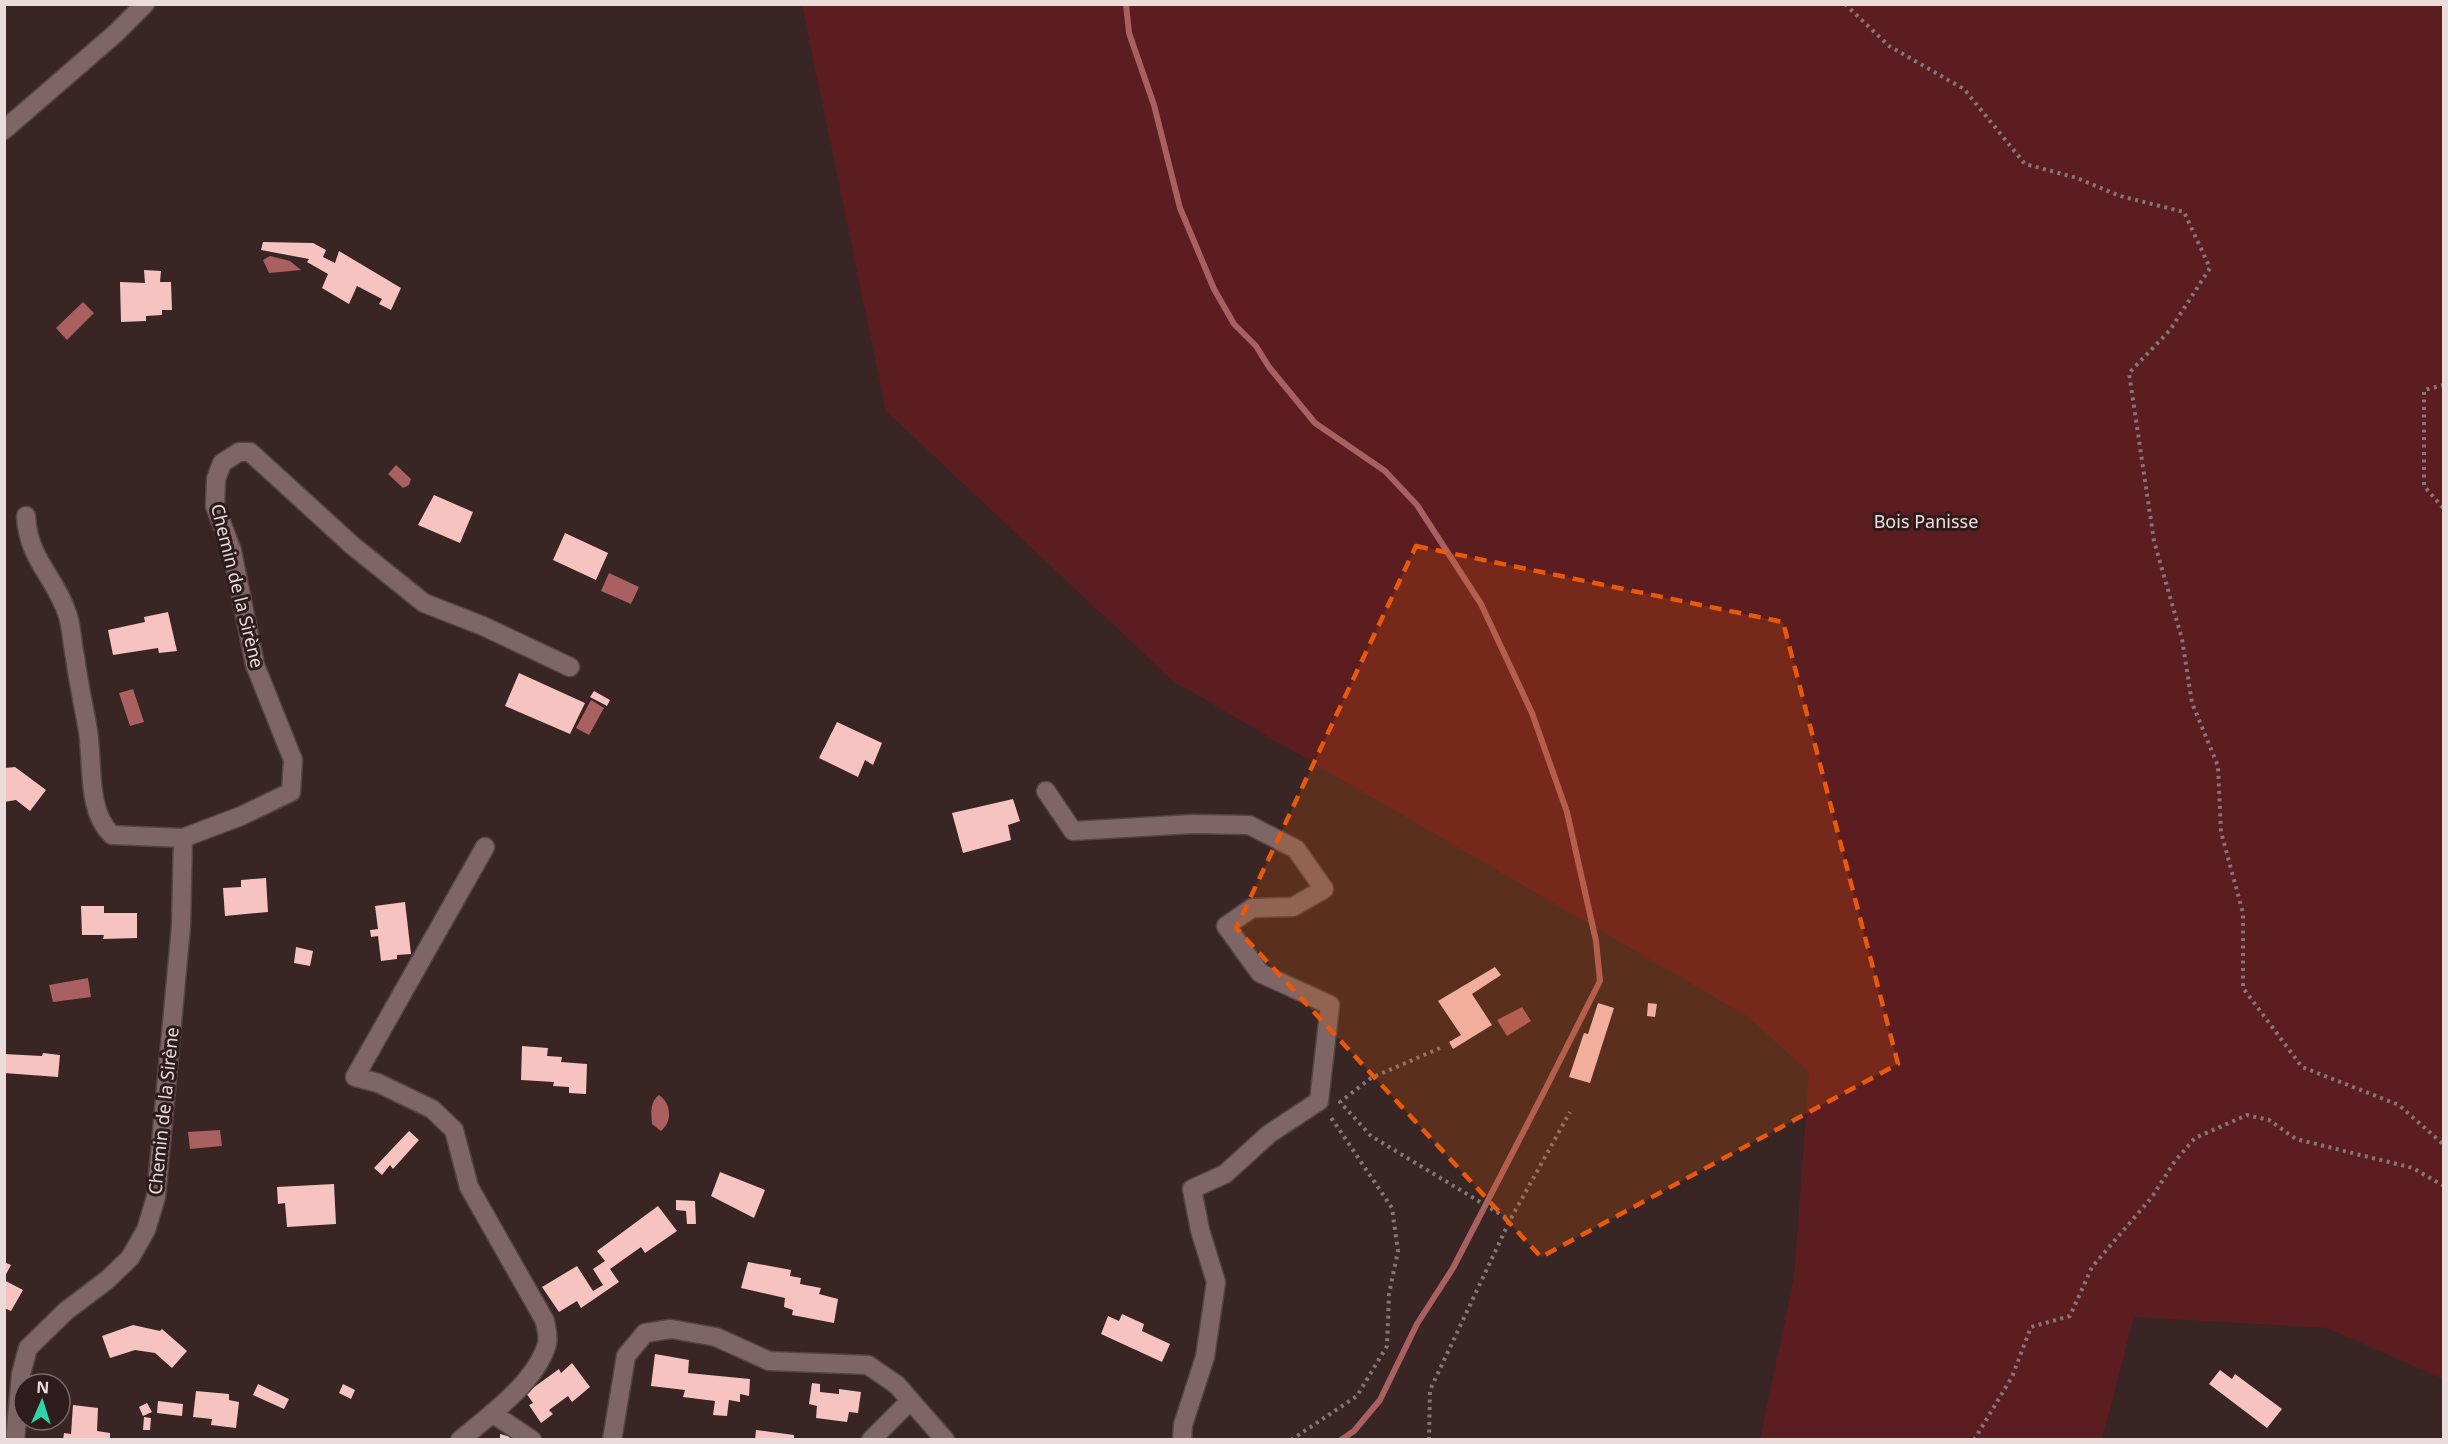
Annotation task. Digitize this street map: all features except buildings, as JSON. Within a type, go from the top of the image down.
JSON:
[{"type":"street","points":[[4,130],[116,33],[145,4]]},
{"type":"street","name":"Chemin de la Sirène","points":[[26,516],[27,531],[35,557],[54,586],[68,616],[90,739],[96,802],[101,825],[112,835],[183,838],[241,816],[291,792],[293,760],[255,665],[232,551],[215,506],[216,479],[222,463],[239,452],[250,452],[353,546],[424,603],[483,626],[570,667]]},
{"type":"street","points":[[1046,791],[1073,831],[1191,824],[1249,825],[1296,849],[1324,889],[1293,907],[1252,908],[1226,926],[1260,974],[1330,1005],[1319,1101],[1269,1134],[1225,1174],[1192,1189],[1200,1230],[1216,1282],[1205,1357],[1183,1425],[1182,1440]]},
{"type":"street","name":"Chemin de la Sirène","points":[[15,1440],[19,1391],[28,1348],[66,1311],[107,1280],[130,1258],[146,1230],[156,1197],[181,926],[183,838]]},
{"type":"street","points":[[460,1440],[492,1413],[535,1368],[547,1343],[545,1321],[469,1187],[454,1130],[432,1109],[378,1083],[355,1077],[485,847]]},
{"type":"street","points":[[612,1440],[626,1356],[645,1333],[671,1329],[716,1337],[769,1361],[868,1365],[897,1385],[945,1440]]},
{"type":"street","points":[[872,1440],[910,1401]]},
{"type":"street","points":[[492,1413],[532,1440]]},
{"type":"path","points":[[1845,4],[1889,46],[1964,90],[2025,164],[2077,178],[2120,196],[2184,212],[2210,268],[2170,330],[2129,373],[2154,541],[2182,639],[2192,703],[2218,766],[2221,832],[2242,913],[2243,987],[2302,1066],[2399,1105],[2444,1145]]},
{"type":"path","points":[[2444,386],[2424,390],[2424,486],[2444,509]]},
{"type":"path","points":[[1440,1048],[1371,1078],[1340,1102],[1371,1136],[1510,1220]]},
{"type":"path","points":[[1291,1440],[1357,1396],[1388,1346],[1389,1294],[1398,1251],[1392,1208],[1319,1101]]},
{"type":"path","points":[[1429,1440],[1430,1390],[1510,1220],[1570,1112]]},
{"type":"path","points":[[1974,1440],[2012,1377],[2031,1326],[2070,1316],[2092,1267],[2152,1197],[2175,1161],[2195,1138],[2247,1115],[2269,1120],[2296,1139],[2413,1168],[2444,1186]]},
{"type":"highlighted area","points":[[1416,546],[1783,622],[1898,1064],[1541,1257],[1236,928]]},
{"type":"green space","name":"Bois Panisse","points":[[802,5],[2443,5],[2443,1379],[2327,1328],[2134,1317],[2102,1439],[1760,1439],[1794,1277],[1809,1072],[1747,1016],[1173,681],[886,411]]},
{"type":"shaded area","points":[[270,256],[290,261],[301,270],[269,273],[263,260]]},
{"type":"shaded area","points":[[83,302],[94,313],[67,340],[56,328]]},
{"type":"shaded area","points":[[396,465],[411,479],[409,485],[403,488],[388,474]]},
{"type":"shaded area","points":[[609,573],[639,587],[631,604],[601,591]]},
{"type":"shaded area","points":[[133,689],[144,722],[130,726],[119,693]]},
{"type":"shaded area","points":[[591,700],[604,708],[589,735],[576,728]]},
{"type":"shaded area","points":[[88,978],[91,997],[53,1002],[49,985]]},
{"type":"shaded area","points":[[1522,1007],[1531,1021],[1507,1036],[1497,1020]]},
{"type":"shaded area","points":[[659,1095],[666,1103],[669,1112],[665,1127],[661,1131],[652,1124],[651,1116],[653,1104]]},
{"type":"shaded area","points":[[220,1130],[222,1146],[190,1149],[188,1132]]},
{"type":"waterway","points":[[1126,4],[1129,33],[1154,105],[1180,208],[1214,289],[1234,324],[1256,346],[1269,367],[1315,423],[1385,471],[1417,505],[1481,604],[1532,713],[1567,812],[1596,941],[1600,981],[1546,1088],[1453,1268],[1417,1324],[1380,1400],[1354,1431],[1341,1440]]}]
